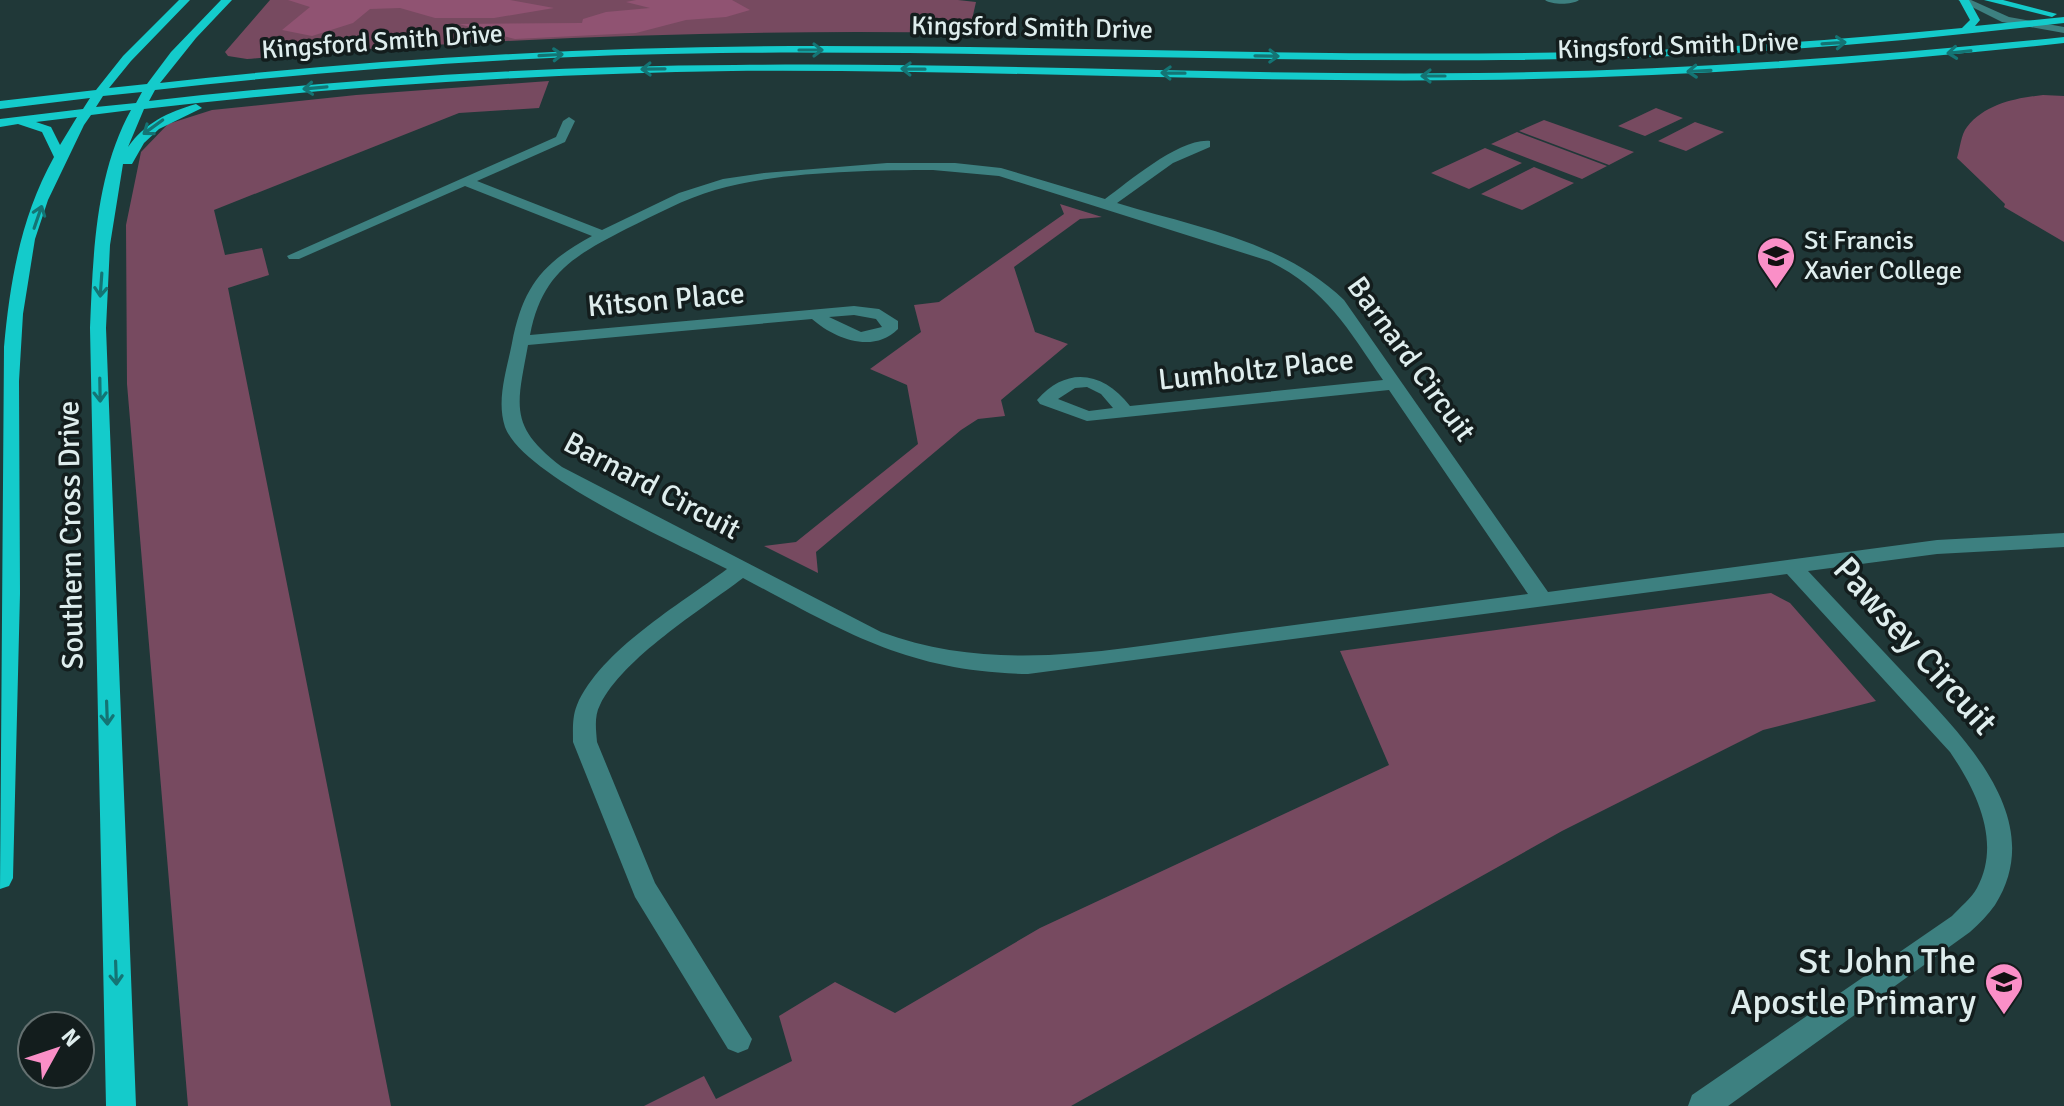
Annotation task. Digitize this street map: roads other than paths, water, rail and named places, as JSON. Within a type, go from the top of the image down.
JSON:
[{"type":"main road","name":"Southern Cross Drive","points":[[0,878],[8,678],[12,349],[19,278],[60,157],[86,111],[111,73],[185,0]]},
{"type":"main road","name":"Southern Cross Drive","points":[[121,1106],[104,635],[99,312],[109,201],[117,163],[151,86],[181,59],[227,0]]},
{"type":"main road","points":[[1963,0],[1975,20],[1964,32]]},
{"type":"main road","points":[[1988,0],[2064,17]]},
{"type":"main road","name":"Kingsford Smith Drive","points":[[0,104],[200,77],[446,60],[711,50],[1533,57],[1755,49],[1964,32],[2064,17]]},
{"type":"main road","name":"Kingsford Smith Drive","points":[[3,122],[253,93],[524,74],[734,68],[1549,76],[1782,67],[2064,40]]},
{"type":"main road","points":[[0,104],[111,73]]},
{"type":"main road","points":[[109,201],[137,140],[151,127],[172,115],[253,93]]},
{"type":"main road","points":[[3,122],[43,127],[51,135],[60,157]]},
{"type":"street","points":[[1550,0],[1574,0]]},
{"type":"street","points":[[1963,0],[1982,11],[2023,25],[2064,30]]},
{"type":"street","points":[[1988,0],[2027,30],[2024,36],[2003,47]]},
{"type":"street","points":[[294,256],[561,139],[569,121]]},
{"type":"street","points":[[1107,204],[1168,160],[1205,144]]},
{"type":"street","name":"Barnard Circuit","points":[[1543,600],[1338,303],[1308,275],[1249,248],[1001,172],[961,166],[905,165],[726,183],[679,198],[604,236],[553,268],[537,287],[521,341],[510,393],[509,418],[513,430],[529,452],[555,471],[873,637],[916,655],[994,668],[1052,665],[1543,600],[1792,567],[1937,547],[2064,540]]},
{"type":"street","points":[[465,181],[604,236]]},
{"type":"street","name":"Kitson Place","points":[[521,341],[816,314]]},
{"type":"street","name":"Lumholtz Place","points":[[1125,412],[1393,384]]},
{"type":"street","name":"Pawsey Circuit","points":[[1703,1106],[1961,924],[1989,893],[2001,854],[1994,811],[1973,766],[1792,567]]},
{"type":"street","points":[[738,1039],[644,889],[585,742],[584,722],[590,701],[619,665],[742,568]]},
{"type":"place","name":"St Francis Xavier College","points":[[1776,290]]},
{"type":"place","name":"St John The Apostle Primary","points":[[2004,1016]]}]
